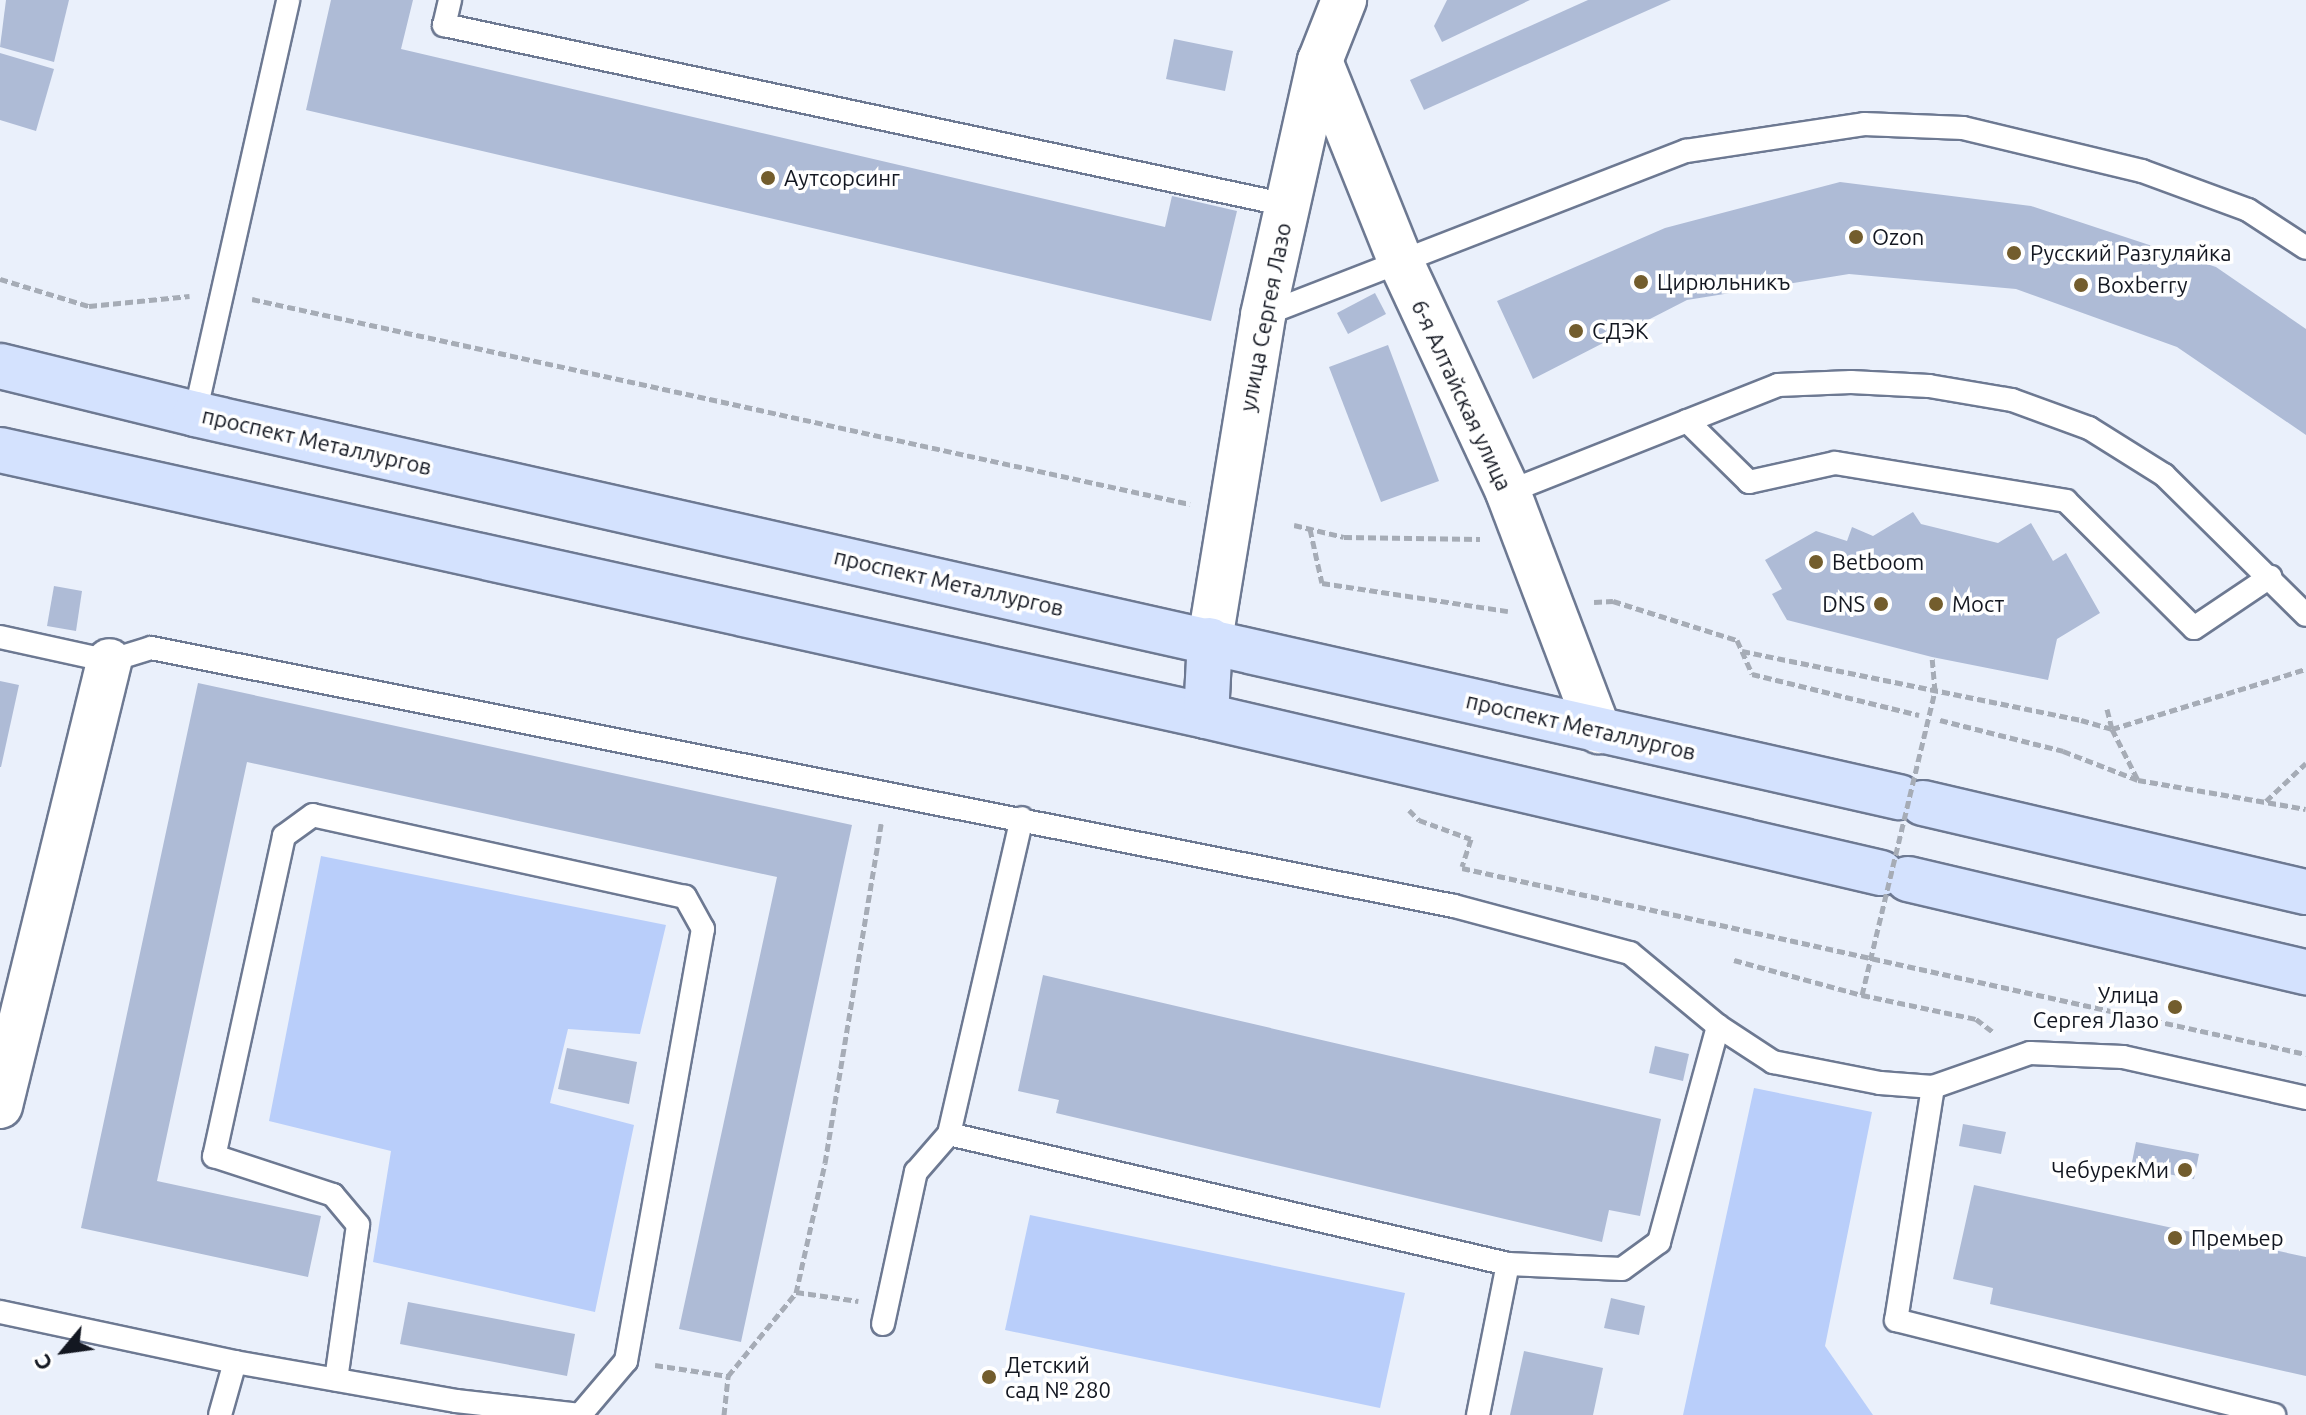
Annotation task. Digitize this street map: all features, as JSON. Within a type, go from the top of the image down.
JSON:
[{"type":"main road","name":"проспект Металлургов","points":[[0,366],[195,414],[1210,640],[2306,892]]},
{"type":"main road","points":[[0,450],[1206,716],[2306,972]]},
{"type":"main road","points":[[1206,716],[1210,640]]},
{"type":"street","name":"улица Сергея Лазо","points":[[1210,640],[1263,315],[1320,61],[1344,0]]},
{"type":"street","name":"6-я Алтайская улица","points":[[1320,61],[1400,260],[1508,492],[1599,731]]},
{"type":"street","points":[[0,1106],[109,661]]},
{"type":"lane","points":[[195,414],[288,0]]},
{"type":"lane","points":[[450,0],[444,25],[1287,205]]},
{"type":"lane","points":[[1263,315],[1686,151],[1864,124],[1963,128],[2142,171],[2248,210],[2306,248]]},
{"type":"lane","points":[[1508,492],[1778,385],[1851,382],[1929,386],[2012,400],[2089,428],[2164,475],[2191,505],[2270,577],[2306,615]]},
{"type":"lane","points":[[1687,421],[1749,482],[1835,463],[2066,501],[2194,628],[2270,577]]},
{"type":"lane","points":[[0,637],[109,661],[151,648],[1022,818],[1454,906],[1630,953],[1718,1026],[1773,1062],[1880,1083],[1933,1087],[2030,1053],[2123,1057],[2306,1098]]},
{"type":"lane","points":[[0,1312],[235,1362],[336,1379],[455,1408],[580,1415],[626,1361],[703,929],[685,897],[313,815],[284,836],[214,1156],[333,1195],[358,1225],[336,1379]]},
{"type":"lane","points":[[884,1315],[916,1172],[949,1134],[1022,818]]},
{"type":"lane","points":[[949,1134],[1508,1264],[1622,1269],[1659,1242],[1718,1026]]},
{"type":"lane","points":[[1933,1087],[1896,1320],[2274,1415]]},
{"type":"lane","points":[[1478,1415],[1508,1264]]},
{"type":"lane","points":[[220,1415],[235,1362]]},
{"type":"path","points":[[0,279],[89,306],[224,293],[1190,504]]},
{"type":"path","points":[[1294,525],[1344,537],[1525,539]]},
{"type":"path","points":[[1741,651],[2081,720],[2112,729],[2306,669]]},
{"type":"path","points":[[1862,995],[1935,691],[1932,657]]},
{"type":"path","points":[[2107,709],[2112,729],[2138,780]]},
{"type":"path","points":[[1940,720],[2063,751],[2138,780],[2306,809]]},
{"type":"path","points":[[2265,802],[2306,763]]},
{"type":"path","points":[[724,1415],[728,1376],[796,1292],[825,1163],[887,792]]},
{"type":"path","points":[[1409,810],[1419,820],[1471,839]]},
{"type":"path","points":[[1462,868],[2306,1054]]},
{"type":"path","points":[[1734,960],[1862,995],[1976,1019]]},
{"type":"path","points":[[796,1292],[884,1315]]},
{"type":"path","points":[[626,1361],[728,1376]]},
{"type":"shaded area","points":[[321,856],[666,925],[640,1034],[568,1029],[550,1103],[634,1125],[595,1312],[373,1262],[391,1151],[269,1121]]},
{"type":"shaded area","points":[[1754,1088],[1872,1112],[1825,1346],[1873,1415],[1683,1415]]},
{"type":"shaded area","points":[[1030,1215],[1405,1293],[1380,1408],[1005,1330]]},
{"type":"building","points":[[6,0],[69,0],[54,62],[0,47]]},
{"type":"building","points":[[331,0],[413,0],[401,49],[1165,227],[1172,196],[1237,211],[1211,321],[306,110]]},
{"type":"building","points":[[1447,0],[1530,0],[1442,42],[1434,26]]},
{"type":"building","points":[[1588,0],[1671,0],[1424,110],[1410,80]]},
{"type":"building","points":[[1174,39],[1233,51],[1225,91],[1166,79]]},
{"type":"building","points":[[0,53],[54,69],[36,131],[0,120]]},
{"type":"building","points":[[1840,182],[2031,206],[2216,267],[2306,329],[2306,435],[2177,347],[2016,289],[1849,274],[1687,300],[1533,379],[1497,301],[1665,228]]},
{"type":"building","points":[[1375,293],[1386,314],[1348,334],[1337,313]]},
{"type":"building","points":[[1388,345],[1439,481],[1381,502],[1329,367]]},
{"type":"building","name":"Мост","points":[[1913,512],[1921,524],[1998,543],[2031,523],[2053,561],[2066,553],[2100,613],[2057,639],[2048,680],[1932,657],[1787,620],[1772,594],[1782,589],[1765,560],[1816,531],[1847,541],[1852,527],[1873,536]]},
{"type":"building","points":[[54,586],[82,591],[76,631],[47,626]]},
{"type":"building","points":[[0,681],[19,685],[1,767],[0,767]]},
{"type":"building","points":[[198,683],[852,825],[741,1342],[679,1329],[777,877],[247,762],[157,1181],[321,1216],[308,1277],[81,1228]]},
{"type":"building","points":[[1043,975],[1661,1119],[1640,1216],[1609,1210],[1602,1242],[1056,1113],[1059,1100],[1018,1091]]},
{"type":"building","points":[[1655,1046],[1689,1054],[1683,1081],[1649,1073]]},
{"type":"building","points":[[567,1048],[637,1062],[629,1104],[558,1089]]},
{"type":"building","points":[[1963,1124],[2006,1132],[2001,1154],[1959,1146]]},
{"type":"building","points":[[2136,1142],[2199,1154],[2194,1179],[2131,1167]]},
{"type":"building","points":[[1974,1185],[2306,1257],[2306,1376],[1990,1304],[1993,1288],[1953,1279]]},
{"type":"building","points":[[1611,1298],[1645,1306],[1639,1335],[1604,1328]]},
{"type":"building","points":[[408,1302],[575,1334],[567,1376],[400,1344]]},
{"type":"building","points":[[1524,1351],[1603,1368],[1593,1415],[1510,1415]]},
{"type":"place","name":"Аутсорсинг","points":[[768,178]]},
{"type":"place","name":"Ozon","points":[[1856,237]]},
{"type":"place","name":"Русский Разгуляйка","points":[[2014,253]]},
{"type":"place","name":"Цирюльникъ","points":[[1641,282]]},
{"type":"place","name":"Boxberry","points":[[2081,285]]},
{"type":"place","name":"СДЭК","points":[[1576,331]]},
{"type":"place","name":"Betboom","points":[[1816,562]]},
{"type":"place","name":"DNS","points":[[1881,604]]},
{"type":"place","name":"Мост","points":[[1936,604]]},
{"type":"place","name":"Улица Сергея Лазо","points":[[2175,1007]]},
{"type":"place","name":"ЧебурекМи","points":[[2185,1170]]},
{"type":"place","name":"Премьер","points":[[2175,1238]]},
{"type":"place","name":"Детский сад № 280","points":[[989,1377]]}]
